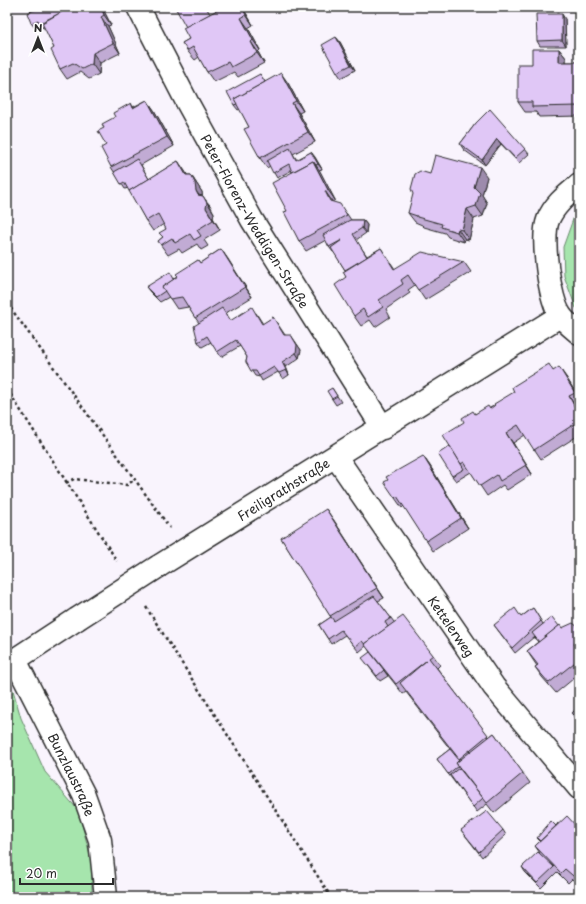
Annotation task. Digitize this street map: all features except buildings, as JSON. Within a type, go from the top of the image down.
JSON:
[{"type":"street","name":"Peter-Florenz-Weddigen-Straße","points":[[138,7],[187,102],[252,220],[383,428]]},
{"type":"street","points":[[579,185],[560,201],[548,220],[546,241],[547,277],[560,316],[579,333]]},
{"type":"street","name":"Freiligrathstraße","points":[[11,662],[159,566],[383,428],[560,316]]},
{"type":"street","name":"Kettelerweg","points":[[336,457],[494,687],[579,788]]},
{"type":"street","name":"Bunzlaustraße","points":[[11,662],[84,795],[100,840],[106,897]]},
{"type":"path","points":[[7,303],[171,529]]},
{"type":"path","points":[[7,389],[118,564]]},
{"type":"path","points":[[66,483],[74,479],[126,485],[134,480]]},
{"type":"path","points":[[143,602],[331,897]]},
{"type":"green space","points":[[579,208],[579,311],[576,308],[564,276],[563,247],[576,211]]},
{"type":"green space","points":[[7,690],[13,690],[21,718],[45,772],[78,810],[92,862],[92,897],[7,897]]}]
